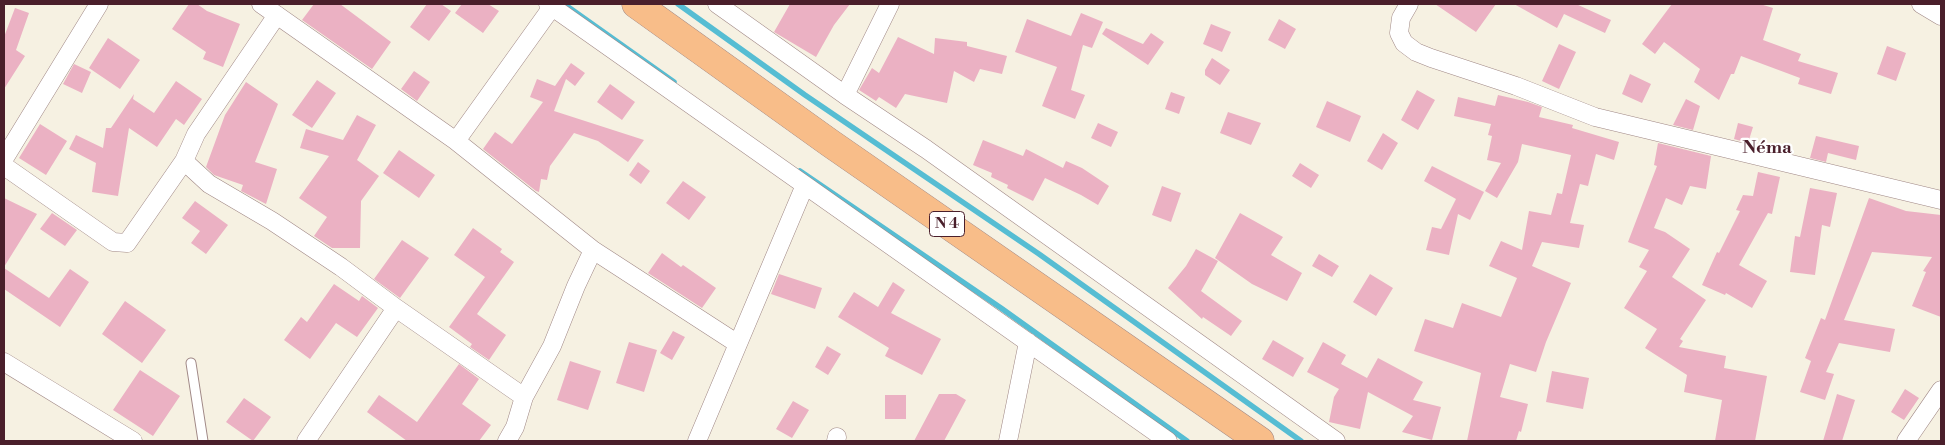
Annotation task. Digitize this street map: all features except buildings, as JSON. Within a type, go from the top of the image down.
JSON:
[{"type":"highway","name":"N 4","points":[[636,4],[1249,438]]},
{"type":"street","points":[[4,159],[99,4]]},
{"type":"street","points":[[260,4],[456,141],[593,250],[738,344]]},
{"type":"street","points":[[717,4],[845,95],[934,155],[1336,441]]},
{"type":"street","points":[[845,95],[890,4]]},
{"type":"street","points":[[1409,4],[1401,18],[1399,33],[1404,43],[1416,52],[1431,58],[1516,86],[1595,117],[1941,200]]},
{"type":"street","points":[[1921,4],[1941,16]]},
{"type":"street","points":[[456,141],[550,5],[1168,441]]},
{"type":"street","points":[[4,166],[113,242],[127,243],[184,161],[196,134],[277,15]]},
{"type":"street","points":[[184,161],[209,184],[272,221],[341,266],[396,308],[524,397]]},
{"type":"street","points":[[697,441],[805,186]]},
{"type":"street","points":[[507,441],[515,427],[524,397],[552,346],[593,250]]},
{"type":"street","points":[[306,441],[396,308]]},
{"type":"street","points":[[1008,441],[1028,342]]},
{"type":"street","points":[[4,362],[133,441]]},
{"type":"street","points":[[1910,440],[1941,390]]},
{"type":"lane","points":[[191,363],[203,441]]},
{"type":"waterway","points":[[564,4],[674,82]]},
{"type":"waterway","points":[[678,4],[805,95],[1039,254],[1301,441]]},
{"type":"waterway","points":[[800,171],[1001,308],[1187,441]]},
{"type":"district","name":"Néma","points":[[1767,149]]}]
